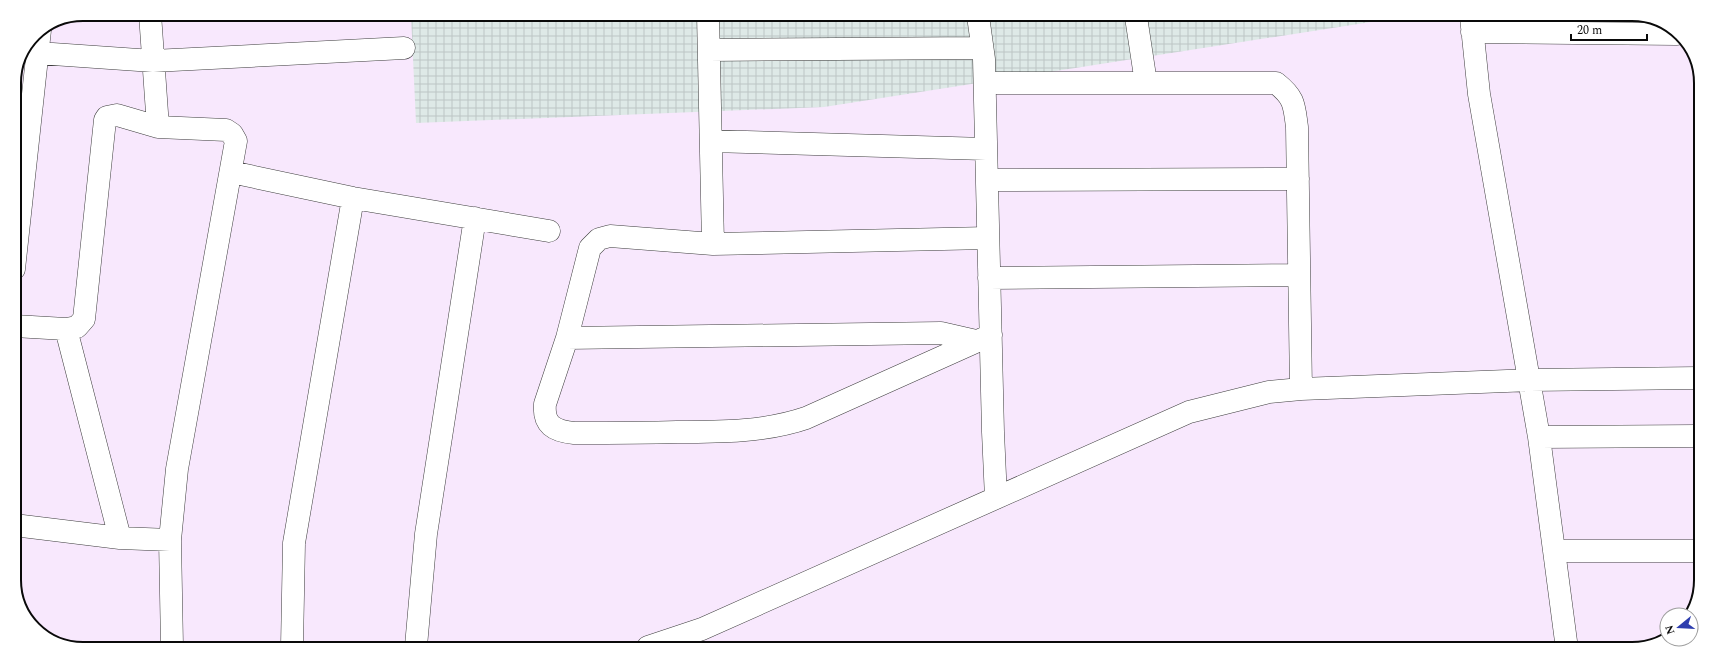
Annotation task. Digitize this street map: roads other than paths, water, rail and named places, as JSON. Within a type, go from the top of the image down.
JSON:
[{"type":"street","points":[[151,21],[158,126]]},
{"type":"street","points":[[708,21],[713,244]]},
{"type":"street","points":[[979,21],[985,83],[989,278],[983,338],[996,498]]},
{"type":"street","points":[[1137,21],[1146,83]]},
{"type":"street","points":[[1566,642],[1539,437],[1479,94],[1472,25],[1670,34]]},
{"type":"street","points":[[21,206],[39,39]]},
{"type":"street","points":[[38,53],[154,61],[404,48]]},
{"type":"street","points":[[709,50],[982,48]]},
{"type":"street","points":[[985,83],[1276,83],[1285,90],[1293,101],[1297,127],[1301,390]]},
{"type":"street","points":[[21,326],[66,329],[77,327],[84,319],[105,120],[110,115],[117,115],[158,126],[226,130],[232,134],[236,141],[177,469],[170,540],[172,642]]},
{"type":"street","points":[[711,141],[986,150]]},
{"type":"street","points":[[230,172],[353,198],[549,231]]},
{"type":"street","points":[[987,180],[1298,179]]},
{"type":"street","points":[[292,642],[294,543],[353,198]]},
{"type":"street","points":[[416,642],[426,534],[475,218]]},
{"type":"street","points":[[983,338],[806,418],[786,425],[770,428],[712,432],[574,433],[560,432],[550,425],[544,415],[545,404],[567,338],[590,248],[599,239],[610,236],[713,244],[988,238]]},
{"type":"street","points":[[989,278],[1299,276]]},
{"type":"street","points":[[66,329],[120,538]]},
{"type":"street","points":[[567,338],[941,333],[983,338]]},
{"type":"street","points":[[679,642],[703,638],[996,498],[1189,412],[1269,392],[1530,380],[1694,378]]},
{"type":"street","points":[[1539,437],[1694,436]]},
{"type":"street","points":[[21,526],[120,538],[170,540]]},
{"type":"street","points":[[1554,551],[1694,551]]}]
